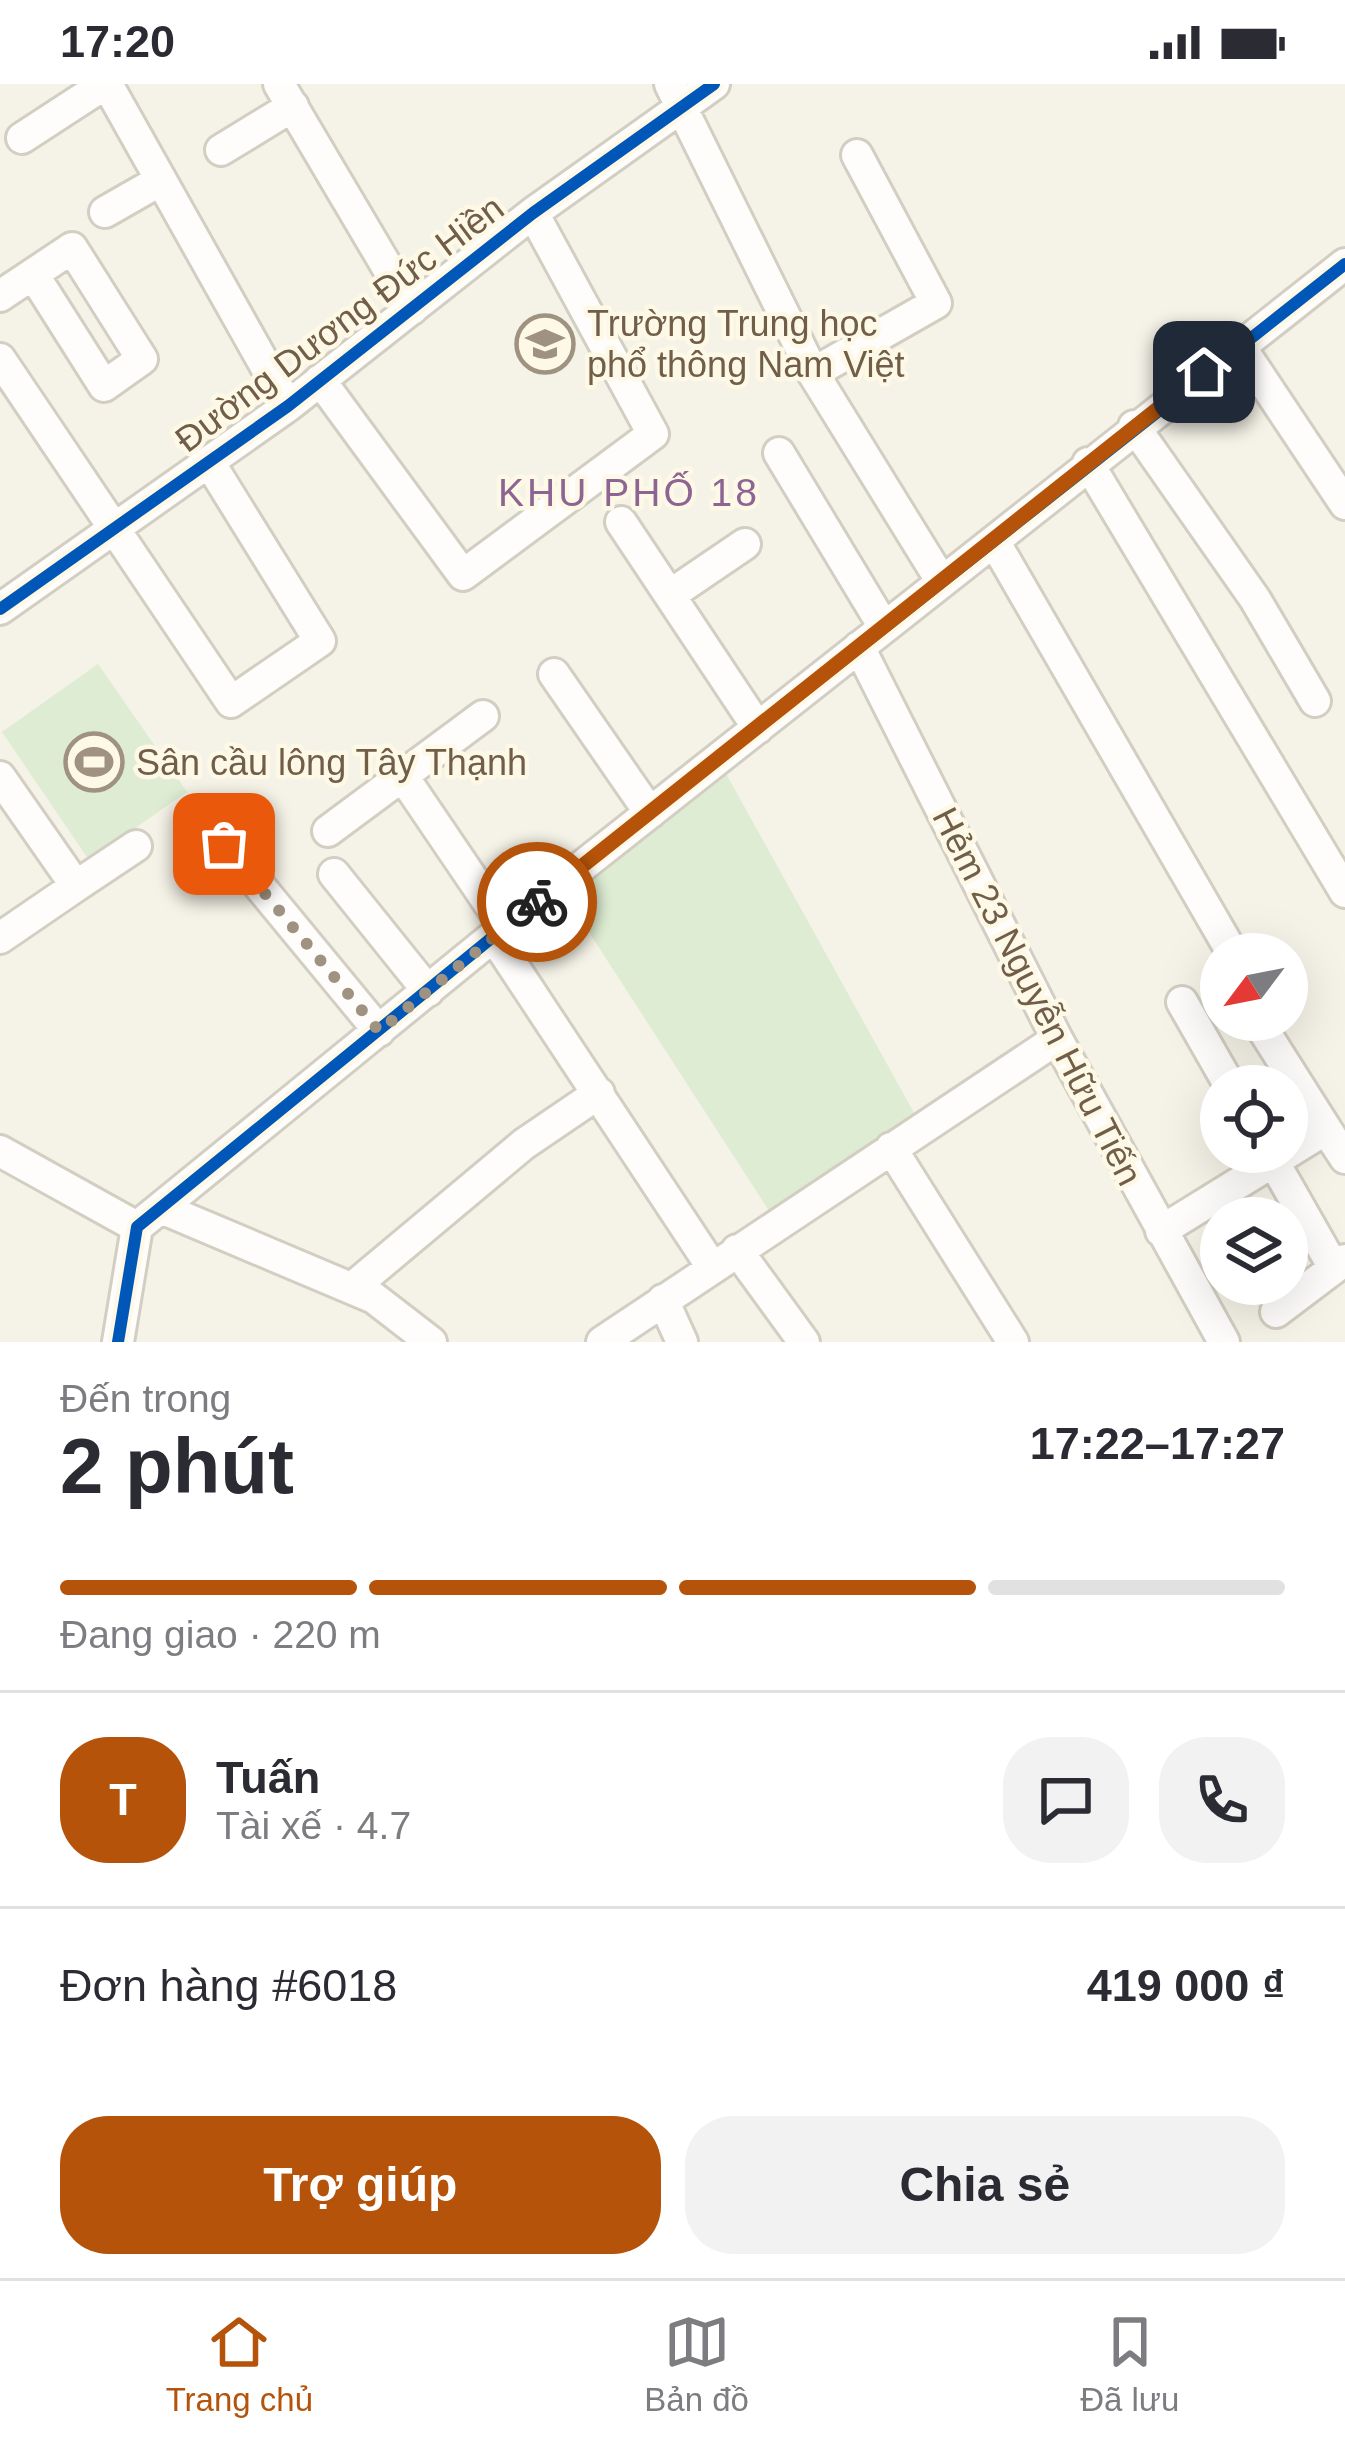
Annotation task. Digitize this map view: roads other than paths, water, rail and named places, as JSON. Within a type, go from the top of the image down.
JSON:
[{"type":"street","points":[[22,138],[106,84],[288,406]]},
{"type":"street","name":"Đường Dương Đức Hiền","points":[[0,609],[288,406],[677,95],[714,84]]},
{"type":"street","points":[[221,151],[286,95],[412,309]]},
{"type":"street","points":[[677,95],[813,373],[942,581]]},
{"type":"street","points":[[813,373],[936,303],[857,155]]},
{"type":"street","points":[[104,212],[160,180]]},
{"type":"street","points":[[320,380],[463,575],[652,434],[533,213]]},
{"type":"street","points":[[118,1342],[149,1217],[1134,426],[1345,264]]},
{"type":"street","points":[[0,296],[33,274]]},
{"type":"street","points":[[1239,345],[1345,504]]},
{"type":"street","points":[[0,359],[111,531],[231,702],[320,641],[209,462]]},
{"type":"street","points":[[1134,426],[1255,599],[1315,701]]},
{"type":"street","points":[[779,453],[884,627]]},
{"type":"street","points":[[1088,463],[1345,892]]},
{"type":"street","points":[[621,522],[758,728]]},
{"type":"street","points":[[994,541],[1221,933]]},
{"type":"street","points":[[670,595],[745,544]]},
{"type":"street","name":"Hẻm 23 Nguyễn Hữu Tiến","points":[[859,647],[1161,1231],[1210,1337]]},
{"type":"street","points":[[554,674],[650,813]]},
{"type":"street","points":[[328,831],[483,716]]},
{"type":"street","points":[[0,777],[76,886]]},
{"type":"street","points":[[404,778],[599,1093],[724,1259],[804,1342]]},
{"type":"street","points":[[224,844],[379,1031]]},
{"type":"street","points":[[0,938],[136,846]]},
{"type":"street","points":[[334,874],[428,991]]},
{"type":"street","points":[[1182,1002],[1218,1065]]},
{"type":"street","points":[[602,1342],[1058,1039]]},
{"type":"street","points":[[1271,1041],[1345,1158]]},
{"type":"street","points":[[352,1288],[524,1144],[599,1093]]},
{"type":"street","points":[[1308,1139],[1326,1130]]},
{"type":"street","points":[[891,1148],[1013,1342]]},
{"type":"street","points":[[1,1157],[149,1217],[352,1288],[395,1327],[430,1342]]},
{"type":"street","points":[[1161,1231],[1247,1173]]},
{"type":"street","points":[[1276,1312],[1340,1264],[1281,1173]]},
{"type":"street","points":[[663,1300],[682,1342]]},
{"type":"place","name":"Trường Trung học phổ thông Nam Việt","points":[[545,344]]},
{"type":"place","name":"Sân cầu lông Tây Thạnh","points":[[94,762]]},
{"type":"district","name":"KHU PHỐ 18","points":[[629,492]]}]
